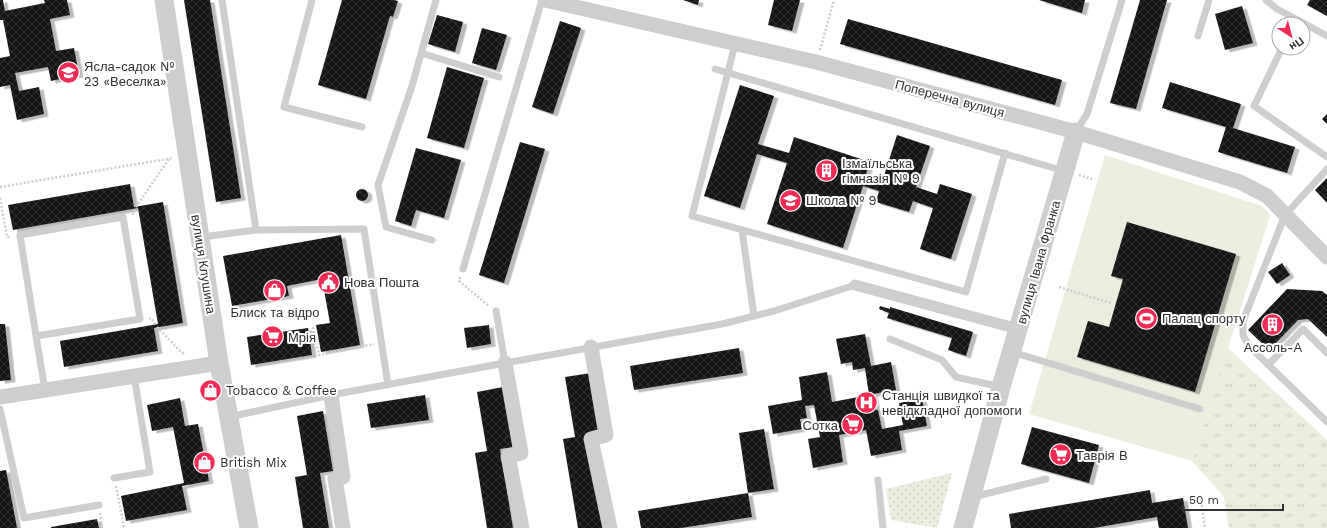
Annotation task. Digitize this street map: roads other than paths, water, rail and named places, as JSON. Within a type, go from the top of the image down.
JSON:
[{"type":"street","name":"вулиця Клушина","points":[[164,0],[178,157],[199,237],[219,363],[249,528]]},
{"type":"street","name":"Поперечна вулиця","points":[[545,0],[566,2],[816,62],[1076,132],[1240,182],[1267,196],[1327,257]]},
{"type":"street","name":"вулиця Івана Франка","points":[[963,528],[1011,352],[1071,173],[1076,132]]},
{"type":"street","points":[[855,285],[1018,329]]},
{"type":"street","points":[[591,347],[606,435],[591,439],[610,528]]},
{"type":"street","points":[[0,397],[219,363]]},
{"type":"street","points":[[505,363],[521,453],[508,456],[522,528]]},
{"type":"street","points":[[331,396],[343,478],[335,479],[344,528]]},
{"type":"lane","points":[[222,0],[256,230]]},
{"type":"lane","points":[[312,0],[284,108],[362,127]]},
{"type":"lane","points":[[432,240],[386,227],[378,185],[412,86],[436,0]]},
{"type":"lane","points":[[463,269],[542,0]]},
{"type":"lane","name":"вулиця Івана Франка","points":[[1076,132],[1087,114],[1122,0]]},
{"type":"lane","points":[[1198,36],[1209,0]]},
{"type":"lane","points":[[1266,0],[1286,16]]},
{"type":"lane","points":[[1311,29],[1327,36]]},
{"type":"lane","points":[[736,44],[692,216],[966,292],[1005,153]]},
{"type":"lane","points":[[421,54],[499,77]]},
{"type":"lane","points":[[1278,56],[1254,106],[1327,156]]},
{"type":"lane","points":[[715,69],[1071,173]]},
{"type":"lane","points":[[1327,169],[1286,215],[1243,321],[1243,335],[1249,346],[1327,422]]},
{"type":"lane","points":[[36,336],[140,319],[123,216],[20,235],[36,336],[45,390]]},
{"type":"lane","points":[[199,237],[256,230],[364,230],[388,385]]},
{"type":"lane","points":[[742,230],[754,316]]},
{"type":"lane","points":[[229,417],[388,385],[722,324],[754,316],[855,285]]},
{"type":"lane","points":[[496,311],[505,363]]},
{"type":"lane","points":[[1268,365],[1303,329],[1327,353]]},
{"type":"lane","points":[[890,339],[942,360],[956,377],[1001,387]]},
{"type":"lane","points":[[1011,352],[1200,409]]},
{"type":"lane","points":[[114,478],[150,472],[134,376]]},
{"type":"lane","points":[[0,409],[24,518],[99,505]]},
{"type":"lane","points":[[972,497],[1046,479]]},
{"type":"lane","points":[[878,480],[883,528]]},
{"type":"place","name":"Ясла-садок № 23 «Веселка»","points":[[69,73]]},
{"type":"place","name":"Ізмаїльська гімназія № 9","points":[[826,170]]},
{"type":"place","name":"Школа № 9","points":[[791,200]]},
{"type":"place","name":"Нова Пошта","points":[[329,282]]},
{"type":"place","name":"Блиск та відро","points":[[275,290]]},
{"type":"place","name":"Палац спорту","points":[[1147,318]]},
{"type":"place","name":"Ассоль-А","points":[[1273,325]]},
{"type":"place","name":"Мрія","points":[[272,337]]},
{"type":"place","name":"Tobacco & Coffee","points":[[210,390]]},
{"type":"place","name":"Станція швидкої та невідкладної допомоги","points":[[866,402]]},
{"type":"place","name":"Сотка","points":[[853,425]]},
{"type":"place","name":"Таврія В","points":[[1060,455]]},
{"type":"place","name":"British Mix","points":[[205,462]]}]
